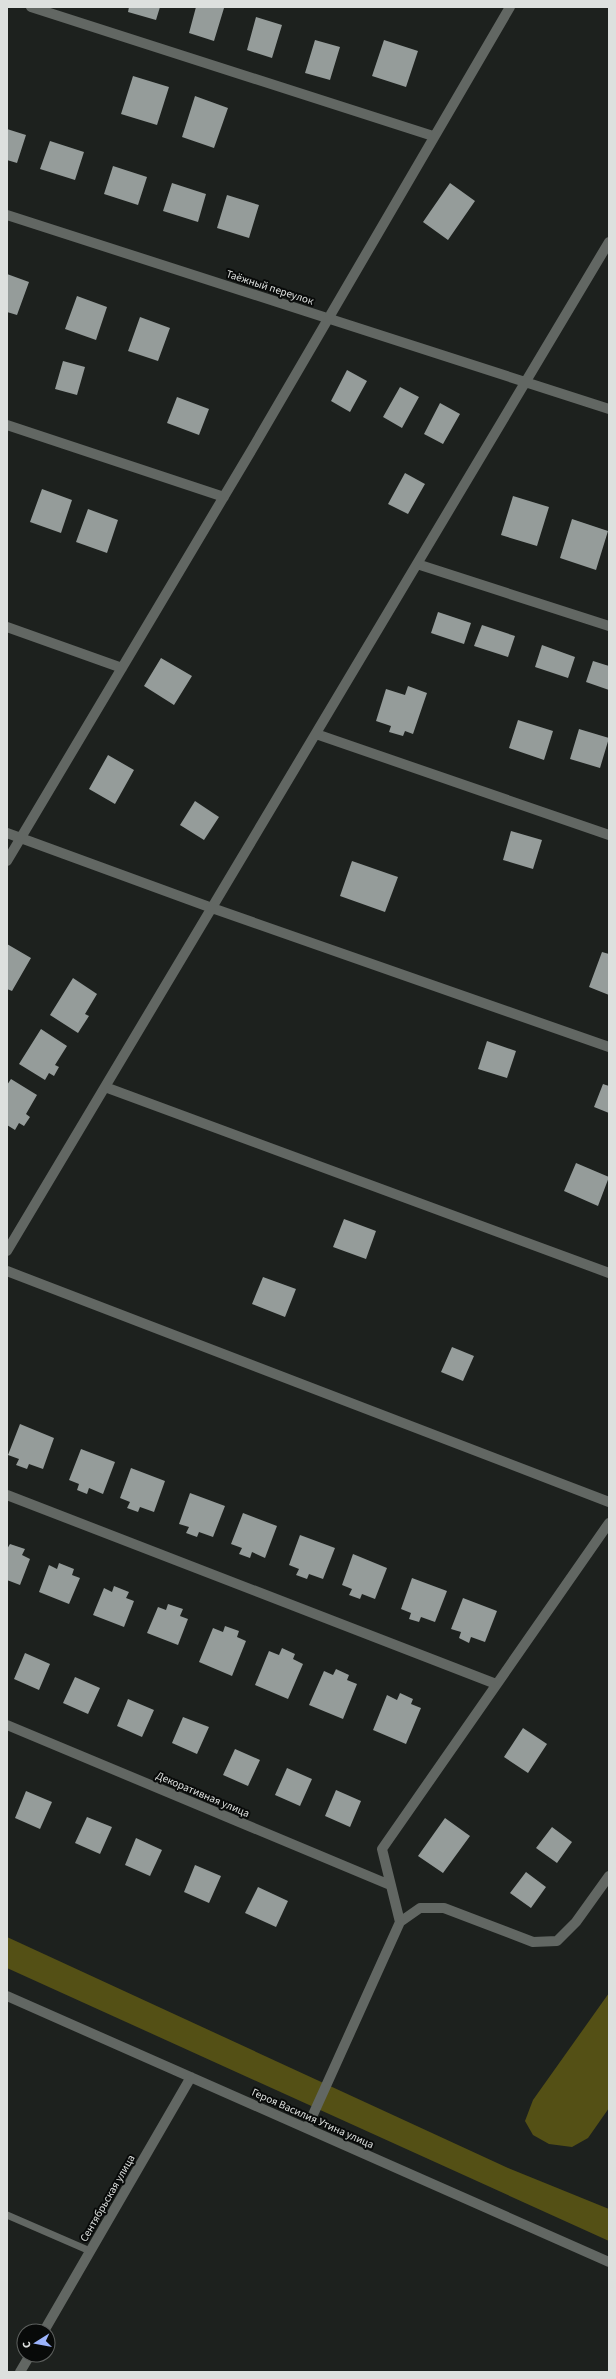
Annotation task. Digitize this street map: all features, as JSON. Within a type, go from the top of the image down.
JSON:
[{"type":"street","points":[[31,7],[433,136]]},
{"type":"street","points":[[7,861],[224,497],[433,136],[510,7]]},
{"type":"street","name":"Таёжный переулок","points":[[7,215],[609,408]]},
{"type":"street","points":[[7,1251],[609,242]]},
{"type":"street","points":[[7,425],[224,497]]},
{"type":"street","points":[[417,564],[609,626]]},
{"type":"street","points":[[7,627],[122,668]]},
{"type":"street","points":[[316,734],[609,835]]},
{"type":"street","points":[[7,833],[212,908],[609,1047]]},
{"type":"street","points":[[105,1087],[609,1273]]},
{"type":"street","points":[[7,1271],[609,1502]]},
{"type":"street","points":[[7,1495],[496,1684]]},
{"type":"street","points":[[400,1922],[382,1849],[609,1523]]},
{"type":"street","name":"Декоративная улица","points":[[7,1725],[390,1885]]},
{"type":"street","points":[[307,2128],[400,1922],[420,1908],[444,1908],[533,1942],[557,1941],[576,1922],[609,1876]]},
{"type":"street","name":"Героя Василия Утина улица","points":[[7,1996],[609,2262]]},
{"type":"street","name":"Сентябрьская улица","points":[[49,2323],[191,2077]]},
{"type":"street","points":[[20,2372],[25,2363]]},
{"type":"lane","points":[[7,2216],[90,2251]]},
{"type":"shaded area","points":[[7,1937],[508,2168],[609,2209],[609,2241],[7,1968]]},
{"type":"shaded area","points":[[609,1993],[609,2108],[588,2138],[572,2147],[549,2144],[533,2135],[525,2121],[533,2100]]},
{"type":"building","points":[[129,7],[160,7],[156,20],[128,12]]},
{"type":"building","points":[[196,7],[224,8],[214,41],[189,33]]},
{"type":"building","points":[[256,17],[282,25],[272,58],[247,50]]},
{"type":"building","points":[[315,40],[340,47],[330,80],[305,73]]},
{"type":"building","points":[[384,40],[418,51],[406,87],[372,76]]},
{"type":"building","points":[[133,76],[169,87],[157,125],[121,114]]},
{"type":"building","points":[[195,96],[228,108],[214,148],[182,137]]},
{"type":"building","points":[[7,129],[26,135],[17,163],[7,160]]},
{"type":"building","points":[[50,141],[84,152],[75,180],[40,169]]},
{"type":"building","points":[[113,166],[147,177],[138,205],[104,194]]},
{"type":"building","points":[[172,183],[206,194],[198,222],[163,211]]},
{"type":"building","points":[[450,183],[475,201],[448,240],[423,222]]},
{"type":"building","points":[[227,195],[259,205],[249,238],[217,228]]},
{"type":"building","points":[[7,274],[29,282],[17,315],[7,312]]},
{"type":"building","points":[[77,296],[107,307],[96,340],[65,329]]},
{"type":"building","points":[[140,317],[170,328],[158,361],[128,351]]},
{"type":"building","points":[[63,361],[85,367],[77,395],[55,389]]},
{"type":"building","points":[[347,370],[367,381],[350,412],[331,401]]},
{"type":"building","points":[[400,387],[419,397],[402,428],[383,417]]},
{"type":"building","points":[[177,397],[209,409],[199,435],[167,423]]},
{"type":"building","points":[[440,403],[460,414],[443,444],[424,434]]},
{"type":"building","points":[[405,473],[425,484],[408,514],[388,504]]},
{"type":"building","points":[[42,489],[72,500],[61,533],[30,522]]},
{"type":"building","points":[[513,496],[549,507],[537,546],[501,535]]},
{"type":"building","points":[[88,509],[118,520],[107,553],[76,542]]},
{"type":"building","points":[[572,519],[608,531],[596,570],[560,558]]},
{"type":"building","points":[[438,612],[471,623],[464,644],[431,633]]},
{"type":"building","points":[[482,625],[515,636],[508,657],[474,646]]},
{"type":"building","points":[[542,645],[575,657],[568,678],[535,667]]},
{"type":"building","points":[[161,658],[192,676],[174,705],[144,686]]},
{"type":"building","points":[[593,661],[609,666],[609,690],[586,682]]},
{"type":"building","points":[[408,686],[427,693],[413,734],[405,731],[403,736],[389,732],[391,726],[376,721],[386,689],[405,695]]},
{"type":"building","points":[[518,720],[553,731],[544,760],[509,748]]},
{"type":"building","points":[[579,729],[609,738],[600,768],[570,759]]},
{"type":"building","points":[[108,755],[134,770],[115,804],[89,789]]},
{"type":"building","points":[[195,801],[219,817],[204,840],[180,825]]},
{"type":"building","points":[[511,831],[542,840],[533,869],[503,860]]},
{"type":"building","points":[[352,861],[398,877],[385,912],[340,896]]},
{"type":"building","points":[[7,944],[31,958],[12,991],[7,989]]},
{"type":"building","points":[[602,952],[609,954],[609,995],[589,987]]},
{"type":"building","points":[[73,978],[97,994],[85,1014],[89,1016],[78,1033],[50,1015]]},
{"type":"building","points":[[41,1029],[67,1046],[55,1065],[59,1067],[54,1076],[49,1073],[45,1080],[19,1064]]},
{"type":"building","points":[[487,1041],[516,1051],[507,1078],[478,1069]]},
{"type":"building","points":[[11,1079],[37,1095],[26,1114],[30,1117],[24,1126],[19,1123],[15,1130],[7,1125],[7,1085]]},
{"type":"building","points":[[603,1084],[609,1086],[609,1113],[594,1107]]},
{"type":"building","points":[[576,1163],[609,1177],[598,1206],[564,1191]]},
{"type":"building","points":[[344,1219],[376,1231],[366,1259],[333,1247]]},
{"type":"building","points":[[263,1277],[296,1289],[285,1317],[252,1304]]},
{"type":"building","points":[[452,1347],[474,1356],[463,1381],[441,1372]]},
{"type":"building","points":[[20,1424],[54,1438],[43,1469],[29,1464],[27,1469],[16,1465],[19,1459],[8,1455]]},
{"type":"building","points":[[81,1449],[115,1462],[103,1494],[89,1488],[87,1494],[77,1490],[79,1484],[69,1480]]},
{"type":"building","points":[[131,1468],[165,1481],[154,1512],[140,1507],[138,1512],[127,1508],[130,1502],[120,1498]]},
{"type":"building","points":[[190,1493],[225,1506],[213,1537],[199,1532],[197,1537],[186,1533],[189,1527],[179,1524]]},
{"type":"building","points":[[243,1513],[277,1526],[265,1558],[252,1552],[250,1558],[239,1554],[242,1548],[231,1544]]},
{"type":"building","points":[[300,1535],[335,1548],[323,1579],[309,1574],[307,1579],[296,1575],[299,1569],[289,1565]]},
{"type":"building","points":[[10,1544],[25,1549],[22,1555],[30,1559],[20,1585],[7,1580],[7,1549]]},
{"type":"building","points":[[353,1554],[387,1568],[375,1599],[362,1594],[360,1599],[349,1595],[352,1589],[342,1585]]},
{"type":"building","points":[[59,1563],[74,1569],[72,1575],[80,1578],[69,1604],[39,1592],[49,1565],[57,1569]]},
{"type":"building","points":[[412,1578],[447,1591],[435,1622],[421,1617],[419,1622],[409,1619],[411,1613],[401,1609]]},
{"type":"building","points":[[114,1586],[129,1592],[126,1598],[134,1601],[124,1627],[93,1615],[104,1588],[112,1592]]},
{"type":"building","points":[[463,1598],[497,1611],[485,1642],[471,1637],[469,1643],[459,1638],[461,1632],[451,1629]]},
{"type":"building","points":[[168,1604],[183,1609],[180,1616],[188,1619],[178,1645],[147,1633],[158,1607],[166,1610]]},
{"type":"building","points":[[225,1626],[239,1631],[237,1637],[246,1641],[232,1676],[199,1662],[213,1628],[223,1632]]},
{"type":"building","points":[[282,1648],[295,1654],[293,1659],[303,1664],[288,1699],[255,1685],[269,1651],[279,1655]]},
{"type":"building","points":[[25,1653],[50,1664],[39,1690],[14,1679]]},
{"type":"building","points":[[336,1669],[349,1675],[347,1680],[357,1684],[343,1719],[309,1705],[324,1671],[333,1675]]},
{"type":"building","points":[[75,1677],[100,1688],[88,1714],[63,1703]]},
{"type":"building","points":[[400,1693],[413,1699],[411,1704],[421,1708],[406,1744],[373,1730],[387,1695],[397,1700]]},
{"type":"building","points":[[128,1699],[154,1710],[142,1737],[117,1726]]},
{"type":"building","points":[[183,1717],[209,1727],[197,1754],[172,1743]]},
{"type":"building","points":[[523,1728],[547,1744],[528,1773],[504,1757]]},
{"type":"building","points":[[235,1749],[260,1760],[248,1786],[223,1775]]},
{"type":"building","points":[[287,1768],[312,1779],[300,1806],[275,1795]]},
{"type":"building","points":[[336,1790],[361,1801],[350,1827],[325,1816]]},
{"type":"building","points":[[26,1791],[52,1802],[40,1829],[15,1818]]},
{"type":"building","points":[[87,1817],[112,1827],[100,1854],[75,1843]]},
{"type":"building","points":[[445,1818],[470,1836],[443,1873],[418,1856]]},
{"type":"building","points":[[552,1827],[572,1842],[557,1863],[536,1848]]},
{"type":"building","points":[[136,1838],[162,1850],[150,1876],[125,1865]]},
{"type":"building","points":[[195,1865],[221,1876],[209,1903],[184,1892]]},
{"type":"building","points":[[526,1872],[546,1887],[531,1908],[510,1893]]},
{"type":"building","points":[[258,1887],[288,1901],[276,1927],[245,1913]]}]
